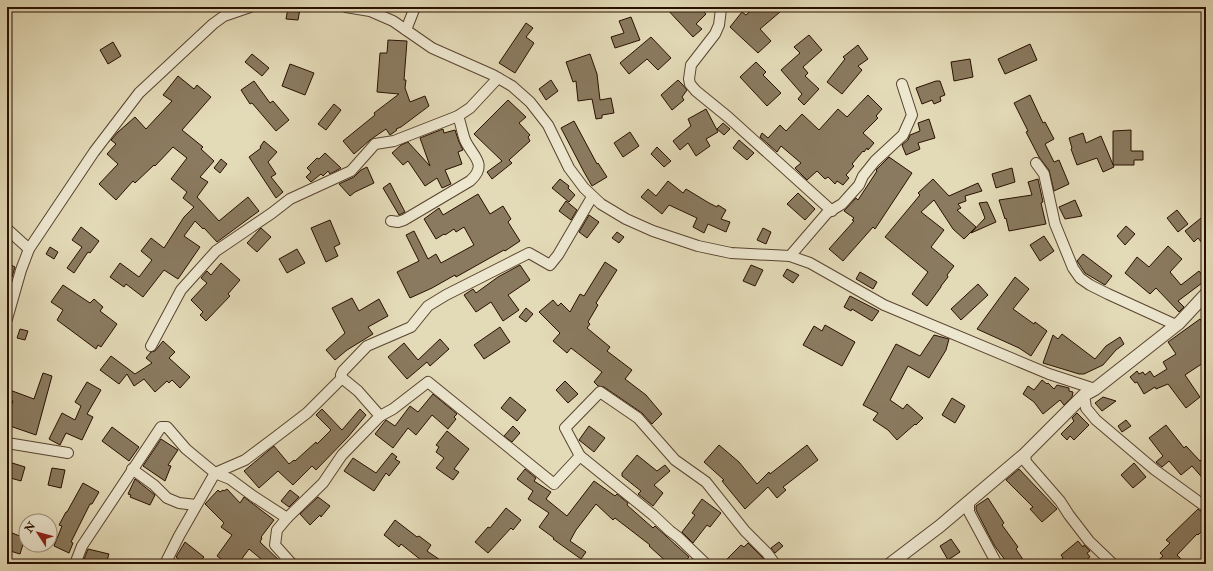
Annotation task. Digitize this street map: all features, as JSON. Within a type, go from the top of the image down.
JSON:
[{"type":"street","points":[[7,319],[21,270],[29,249],[94,152],[139,93],[213,24],[224,16],[250,7]]},
{"type":"street","points":[[346,7],[370,11],[393,21],[432,48],[498,78],[512,86],[530,102],[548,124],[568,168],[592,197],[626,219],[653,231],[698,246],[731,253],[790,256],[810,263],[884,305],[1049,374],[1095,389]]},
{"type":"street","points":[[406,30],[415,7]]},
{"type":"street","points":[[721,8],[719,25],[715,34],[692,65],[689,79],[690,84],[696,91],[728,116],[832,211]]},
{"type":"street","points":[[151,346],[181,290],[216,251],[290,199],[351,171],[375,144],[394,140],[458,116],[470,108],[498,78]]},
{"type":"street","points":[[790,256],[827,213],[842,204],[859,185],[863,176],[875,161],[903,135],[912,115],[902,84]]},
{"type":"street","points":[[390,221],[398,222],[404,220],[474,177],[479,166],[478,159],[466,142],[458,116]]},
{"type":"street","points":[[1036,163],[1044,174],[1055,224],[1073,268],[1080,278],[1108,294],[1176,325]]},
{"type":"street","points":[[165,564],[214,474],[245,460],[307,413],[342,378],[341,375],[343,371],[367,346],[411,326],[428,306],[446,295],[529,253],[550,265],[558,255],[592,197]]},
{"type":"street","points":[[7,229],[29,249]]},
{"type":"street","points":[[890,564],[969,502],[1025,454],[1084,395],[1095,389],[1176,325],[1206,296]]},
{"type":"street","points":[[342,378],[358,391],[380,416]]},
{"type":"street","points":[[292,564],[275,545],[277,530],[287,518],[323,483],[342,455],[380,416],[428,382],[554,484],[580,456]]},
{"type":"street","points":[[706,564],[653,515],[580,456],[566,428],[600,392],[638,418],[675,460],[706,482],[775,564]]},
{"type":"street","points":[[1084,395],[1086,408],[1111,434],[1155,470],[1206,507]]},
{"type":"street","points":[[75,564],[82,546],[161,427],[167,427],[186,449],[214,474],[230,479],[252,496],[287,518]]},
{"type":"street","points":[[7,442],[68,453]]},
{"type":"street","points":[[1025,454],[1026,462],[1060,501],[1089,541],[1113,564]]},
{"type":"street","points":[[132,469],[154,485],[167,498],[179,504],[196,505]]},
{"type":"street","points":[[969,502],[969,512],[997,564]]},
{"type":"building","points":[[665,7],[688,7],[693,12],[699,7],[706,14],[696,24],[702,29],[693,37]]},
{"type":"building","points":[[755,7],[776,7],[780,12],[760,29],[771,41],[758,53],[730,27],[742,12],[746,15]]},
{"type":"building","points":[[288,8],[300,9],[298,20],[286,19]]},
{"type":"building","points":[[631,17],[640,40],[615,48],[611,37],[624,33],[619,21]]},
{"type":"building","points":[[526,23],[533,28],[526,37],[534,43],[515,73],[499,63]]},
{"type":"building","points":[[809,35],[822,50],[803,67],[808,73],[805,76],[819,89],[804,105],[798,99],[802,94],[781,70],[800,53],[794,47]]},
{"type":"building","points":[[651,37],[671,58],[658,70],[647,59],[629,74],[620,63]]},
{"type":"building","points":[[388,40],[407,41],[404,80],[406,80],[405,88],[410,102],[425,96],[429,106],[401,127],[396,129],[397,130],[390,135],[386,129],[354,154],[343,141],[375,115],[374,113],[399,94],[377,92],[380,53],[387,53]]},
{"type":"building","points":[[113,42],[121,56],[108,64],[100,50]]},
{"type":"building","points":[[1030,44],[1037,60],[1005,74],[998,59]]},
{"type":"building","points":[[858,45],[868,59],[858,66],[862,70],[842,94],[827,82],[845,59],[843,57]]},
{"type":"building","points":[[252,54],[269,68],[262,76],[245,62]]},
{"type":"building","points":[[590,54],[597,74],[600,100],[611,98],[614,113],[602,115],[602,118],[596,119],[592,99],[578,101],[576,81],[573,82],[566,62]]},
{"type":"building","points":[[970,59],[973,77],[954,81],[951,62]]},
{"type":"building","points":[[756,62],[766,72],[763,75],[781,93],[767,106],[740,77]]},
{"type":"building","points":[[290,64],[314,73],[305,95],[282,86]]},
{"type":"building","points":[[178,76],[194,89],[197,85],[211,97],[182,130],[203,147],[201,149],[214,161],[200,177],[208,182],[197,197],[219,221],[248,197],[259,211],[217,242],[195,221],[184,236],[200,247],[178,279],[164,270],[143,297],[126,284],[124,287],[110,277],[120,263],[139,277],[152,260],[141,251],[151,238],[164,248],[184,217],[194,207],[183,198],[187,192],[171,179],[187,158],[173,147],[155,166],[154,165],[135,183],[133,181],[116,200],[99,184],[118,164],[107,154],[116,144],[111,140],[135,117],[146,129],[172,101],[163,95]]},
{"type":"building","points":[[551,80],[558,91],[546,100],[539,89]]},
{"type":"building","points":[[678,80],[687,90],[682,97],[684,100],[672,110],[661,95]]},
{"type":"building","points":[[254,81],[270,103],[273,101],[289,120],[276,131],[252,103],[250,104],[241,90]]},
{"type":"building","points":[[940,81],[945,95],[940,97],[941,101],[934,104],[932,100],[922,104],[916,88]]},
{"type":"building","points":[[868,95],[882,109],[876,116],[878,118],[863,133],[874,143],[868,150],[867,148],[864,152],[863,151],[852,164],[854,166],[846,175],[849,178],[843,185],[837,181],[835,184],[828,177],[825,179],[817,171],[807,180],[795,168],[801,163],[781,146],[777,152],[760,137],[762,133],[768,138],[780,125],[786,131],[802,114],[819,130],[838,109],[847,117]]},
{"type":"building","points":[[1030,95],[1043,123],[1045,122],[1054,139],[1045,144],[1054,162],[1059,160],[1069,184],[1054,191],[1049,170],[1039,157],[1026,132],[1028,131],[1014,103]]},
{"type":"building","points":[[508,100],[526,117],[519,123],[530,135],[528,137],[530,141],[509,160],[512,163],[492,179],[487,172],[502,161],[474,134]]},
{"type":"building","points":[[334,104],[341,110],[326,130],[318,124]]},
{"type":"building","points":[[706,109],[718,132],[706,139],[710,146],[696,156],[688,143],[680,150],[673,141],[691,126],[688,119]]},
{"type":"building","points":[[929,119],[935,138],[918,143],[920,149],[906,155],[902,145],[908,140],[910,135],[920,131],[918,123]]},
{"type":"building","points":[[574,121],[597,164],[598,163],[607,177],[592,186],[561,128]]},
{"type":"building","points":[[723,123],[730,129],[724,135],[717,129]]},
{"type":"building","points":[[443,129],[444,133],[455,130],[463,150],[458,152],[462,164],[445,170],[451,184],[442,188],[437,178],[425,186],[408,161],[403,165],[392,153],[401,145],[408,142],[430,166],[420,138]]},
{"type":"building","points":[[1131,130],[1131,151],[1143,151],[1143,160],[1134,160],[1134,165],[1113,165],[1113,131]]},
{"type":"building","points":[[630,132],[639,146],[623,157],[614,143]]},
{"type":"building","points":[[1083,133],[1086,143],[1101,136],[1114,167],[1103,172],[1097,158],[1077,165],[1071,149],[1069,138]]},
{"type":"building","points":[[739,140],[754,153],[747,160],[733,148]]},
{"type":"building","points":[[264,141],[277,152],[268,162],[276,174],[271,177],[283,192],[276,198],[249,157],[261,148],[260,147]]},
{"type":"building","points":[[657,147],[671,161],[664,167],[651,154]]},
{"type":"building","points":[[325,153],[341,168],[330,174],[328,171],[323,176],[321,174],[311,182],[306,177],[311,172],[307,168],[317,158],[319,159]]},
{"type":"building","points":[[889,157],[912,173],[875,229],[873,227],[843,261],[829,249],[854,221],[852,220],[854,218],[844,211],[856,198],[858,200],[877,171],[876,170]]},
{"type":"building","points":[[221,159],[227,164],[220,173],[214,168]]},
{"type":"building","points":[[367,167],[374,183],[350,196],[339,184],[354,177],[361,170]]},
{"type":"building","points":[[1012,168],[1015,182],[996,188],[992,174]]},
{"type":"building","points":[[560,179],[569,186],[568,188],[575,195],[569,202],[552,188]]},
{"type":"building","points":[[933,179],[949,196],[978,183],[982,191],[965,196],[966,201],[958,204],[961,208],[957,210],[976,227],[964,239],[953,229],[934,200],[921,212],[944,230],[931,247],[954,266],[927,306],[912,294],[928,272],[885,237],[920,195],[918,193]]},
{"type":"building","points":[[1038,179],[1043,202],[1041,203],[1046,224],[1009,231],[999,200],[1032,195],[1028,182]]},
{"type":"building","points":[[668,181],[683,193],[686,189],[709,203],[717,207],[718,205],[726,210],[721,219],[730,222],[726,232],[708,224],[704,233],[693,227],[697,218],[669,205],[662,214],[641,197],[648,189],[656,196]]},
{"type":"building","points":[[390,183],[405,212],[399,215],[383,188]]},
{"type":"building","points":[[798,193],[815,209],[805,220],[787,204]]},
{"type":"building","points":[[478,194],[490,214],[503,206],[511,219],[508,222],[520,241],[505,251],[504,250],[456,277],[455,275],[410,298],[397,272],[419,261],[406,235],[414,231],[428,259],[436,254],[441,263],[474,245],[464,227],[456,232],[454,229],[436,239],[424,219],[439,208],[443,215]]},
{"type":"building","points":[[1075,200],[1082,216],[1065,219],[1059,207]]},
{"type":"building","points":[[566,201],[577,210],[571,220],[559,211]]},
{"type":"building","points":[[987,202],[996,222],[971,233],[985,218],[979,203]]},
{"type":"building","points":[[1177,210],[1188,224],[1178,232],[1167,218]]},
{"type":"building","points":[[1206,214],[1206,248],[1198,238],[1194,242],[1185,231]]},
{"type":"building","points":[[589,215],[599,222],[587,238],[579,232]]},
{"type":"building","points":[[330,220],[340,244],[334,247],[338,256],[326,262],[311,228]]},
{"type":"building","points":[[1126,226],[1135,234],[1125,245],[1117,236]]},
{"type":"building","points":[[81,227],[99,241],[90,253],[88,252],[74,273],[67,268],[82,247],[72,240]]},
{"type":"building","points":[[261,228],[271,237],[257,252],[247,243]]},
{"type":"building","points":[[763,228],[771,232],[766,244],[757,240]]},
{"type":"building","points":[[617,232],[624,237],[619,243],[612,238]]},
{"type":"building","points":[[1044,236],[1054,251],[1040,261],[1030,245]]},
{"type":"building","points":[[1168,246],[1182,259],[1170,272],[1181,285],[1199,271],[1206,280],[1178,301],[1184,307],[1179,312],[1156,288],[1150,294],[1125,273],[1137,257],[1149,267]]},
{"type":"building","points":[[50,247],[58,252],[54,259],[46,254]]},
{"type":"building","points":[[297,249],[305,263],[287,273],[279,259]]},
{"type":"building","points":[[1083,254],[1112,276],[1105,285],[1085,273],[1077,261]]},
{"type":"building","points":[[605,262],[617,270],[596,303],[598,305],[588,322],[590,324],[587,328],[610,347],[607,351],[632,370],[625,379],[646,395],[662,414],[652,424],[642,413],[604,387],[598,386],[594,382],[602,372],[571,348],[567,353],[553,341],[560,333],[539,312],[553,300],[558,306],[561,303],[570,312],[580,294],[584,296]]},
{"type":"building","points":[[7,263],[15,267],[12,277],[7,275]]},
{"type":"building","points":[[221,263],[240,280],[228,294],[230,296],[206,321],[200,315],[203,312],[191,300],[207,283],[201,278],[207,271],[211,275]]},
{"type":"building","points":[[520,265],[530,280],[508,295],[519,310],[503,321],[491,302],[476,312],[464,295],[473,289],[476,293],[498,277]]},
{"type":"building","points":[[751,265],[763,270],[755,286],[743,281]]},
{"type":"building","points":[[787,269],[799,275],[793,283],[783,276]]},
{"type":"building","points":[[860,272],[877,282],[873,289],[856,279]]},
{"type":"building","points":[[1015,277],[1029,289],[1013,309],[1047,331],[1031,356],[1019,348],[977,329]]},
{"type":"building","points":[[978,284],[988,295],[961,320],[951,309]]},
{"type":"building","points":[[63,285],[90,303],[94,299],[103,307],[100,311],[117,324],[101,347],[98,345],[96,349],[57,320],[63,310],[51,302]]},
{"type":"building","points":[[850,296],[879,311],[872,321],[852,309],[851,311],[844,307]]},
{"type":"building","points":[[352,298],[359,311],[379,299],[388,316],[368,327],[373,334],[347,350],[335,360],[326,350],[345,333],[332,308]]},
{"type":"building","points":[[526,308],[533,314],[526,322],[519,317]]},
{"type":"building","points":[[1200,319],[1206,327],[1206,361],[1185,375],[1200,397],[1186,408],[1168,384],[1156,389],[1155,387],[1144,394],[1137,382],[1135,383],[1130,377],[1137,371],[1139,374],[1143,372],[1145,375],[1150,371],[1154,377],[1167,369],[1163,362],[1176,354],[1168,342]]},
{"type":"building","points":[[825,325],[855,342],[842,366],[803,345],[814,326],[822,331]]},
{"type":"building","points":[[500,327],[510,342],[484,359],[474,345]]},
{"type":"building","points":[[20,329],[28,331],[25,340],[17,338]]},
{"type":"building","points":[[1062,334],[1095,359],[1106,346],[1120,337],[1124,344],[1116,350],[1103,365],[1084,374],[1079,374],[1043,363],[1053,335],[1058,339]]},
{"type":"building","points":[[934,335],[949,339],[946,350],[929,378],[908,366],[890,400],[903,409],[907,404],[923,418],[897,440],[888,430],[873,420],[878,413],[863,405],[896,344],[920,356]]},
{"type":"building","points":[[440,339],[449,349],[430,366],[427,362],[407,379],[388,357],[404,343],[418,360]]},
{"type":"building","points":[[163,341],[175,352],[169,358],[190,377],[180,388],[172,380],[169,383],[167,381],[155,392],[144,379],[134,386],[127,374],[119,384],[100,370],[111,356],[135,374],[152,363],[146,358],[151,352],[155,351]]},
{"type":"building","points":[[43,373],[52,376],[36,435],[7,425],[7,416],[13,401],[7,398],[7,389],[34,399]]},
{"type":"building","points":[[1042,380],[1054,389],[1057,385],[1069,388],[1069,391],[1073,392],[1072,397],[1064,405],[1060,400],[1043,414],[1034,402],[1023,394],[1028,386],[1034,390]]},
{"type":"building","points":[[565,381],[578,394],[568,403],[556,390]]},
{"type":"building","points":[[87,382],[101,390],[87,414],[93,417],[82,440],[66,433],[60,445],[49,439],[62,413],[75,420],[81,406],[75,402]]},
{"type":"building","points":[[433,394],[457,414],[454,417],[456,419],[448,429],[432,415],[416,435],[408,428],[393,448],[375,434],[386,420],[395,426],[410,406],[418,412]]},
{"type":"building","points":[[510,397],[526,410],[517,421],[501,408]]},
{"type":"building","points":[[1103,397],[1116,401],[1102,411],[1095,403]]},
{"type":"building","points":[[952,398],[965,406],[955,423],[942,415]]},
{"type":"building","points":[[322,409],[342,430],[360,409],[366,415],[348,437],[316,470],[312,466],[293,485],[278,471],[259,488],[244,471],[274,446],[289,464],[294,460],[295,461],[316,442],[317,444],[331,430],[316,415]]},
{"type":"building","points":[[1077,413],[1089,425],[1074,440],[1070,436],[1067,440],[1061,434],[1074,421],[1072,418]]},
{"type":"building","points":[[1126,420],[1131,426],[1122,432],[1118,426]]},
{"type":"building","points":[[1166,425],[1184,448],[1186,446],[1200,461],[1206,456],[1206,482],[1192,466],[1181,475],[1169,461],[1162,467],[1156,462],[1163,456],[1149,438]]},
{"type":"building","points":[[513,426],[520,433],[512,442],[504,436]]},
{"type":"building","points":[[589,426],[605,438],[594,452],[579,440]]},
{"type":"building","points":[[112,427],[139,447],[129,461],[102,441]]},
{"type":"building","points":[[447,431],[469,449],[454,469],[459,472],[453,480],[436,468],[444,458],[436,452],[439,447],[436,445]]},
{"type":"building","points":[[161,439],[178,450],[168,465],[171,466],[165,481],[143,466]]},
{"type":"building","points":[[719,445],[739,462],[757,484],[769,472],[770,474],[807,445],[818,460],[783,487],[786,490],[777,498],[768,487],[745,509],[722,481],[724,480],[704,462]]},
{"type":"building","points":[[392,453],[397,457],[395,459],[400,462],[389,476],[386,473],[374,491],[344,471],[353,458],[376,473]]},
{"type":"building","points":[[637,455],[657,471],[665,465],[670,471],[654,485],[663,493],[653,506],[638,494],[641,491],[622,476],[622,473]]},
{"type":"building","points":[[9,462],[25,467],[21,481],[7,477],[7,467]]},
{"type":"building","points":[[1134,463],[1146,477],[1133,488],[1121,475]]},
{"type":"building","points":[[52,468],[65,470],[61,488],[48,485]]},
{"type":"building","points":[[525,469],[536,478],[534,481],[551,492],[546,499],[567,516],[594,481],[615,496],[617,494],[653,528],[655,526],[689,557],[683,564],[669,564],[649,546],[650,545],[615,518],[613,520],[596,504],[576,530],[570,541],[586,552],[581,559],[539,527],[549,513],[528,499],[533,491],[517,479]]},
{"type":"building","points":[[1019,469],[1057,509],[1042,522],[1030,509],[1033,507],[1006,480]]},
{"type":"building","points":[[135,479],[155,495],[150,505],[130,497],[131,495],[128,494]]},
{"type":"building","points":[[83,483],[99,492],[92,504],[90,504],[71,542],[73,543],[69,553],[58,548],[58,536],[62,526],[59,525]]},
{"type":"building","points":[[227,489],[240,503],[244,497],[274,520],[261,537],[260,542],[283,564],[267,564],[249,549],[238,564],[228,564],[217,556],[232,535],[221,527],[224,523],[205,504],[218,490],[220,492]]},
{"type":"building","points":[[290,490],[299,497],[289,507],[281,501]]},
{"type":"building","points":[[318,497],[330,506],[321,517],[320,515],[310,525],[300,514]]},
{"type":"building","points":[[988,498],[1004,523],[1002,525],[1018,547],[1016,549],[1026,564],[1008,564],[994,545],[976,510],[976,506]]},
{"type":"building","points":[[702,499],[721,513],[710,527],[707,525],[693,543],[682,532],[695,515],[692,513]]},
{"type":"building","points":[[506,508],[521,520],[513,530],[511,528],[488,553],[475,542],[488,527],[490,528]]},
{"type":"building","points":[[1198,509],[1206,515],[1206,527],[1198,535],[1197,534],[1177,555],[1186,564],[1154,564],[1163,556],[1160,553],[1170,543],[1166,540]]},
{"type":"building","points":[[395,520],[417,537],[419,536],[431,545],[427,551],[446,564],[426,564],[401,544],[399,547],[384,535]]},
{"type":"building","points":[[12,533],[18,535],[18,553],[20,554],[7,550]]},
{"type":"building","points":[[951,539],[960,552],[948,560],[940,546]]},
{"type":"building","points":[[1078,541],[1083,547],[1084,545],[1090,551],[1087,553],[1090,557],[1081,564],[1056,564],[1063,558],[1061,555]]},
{"type":"building","points":[[185,542],[204,557],[198,564],[185,564],[176,557]]},
{"type":"building","points":[[779,542],[783,546],[775,553],[771,548]]},
{"type":"building","points":[[748,543],[762,557],[766,563],[765,564],[722,564],[741,545],[744,547]]},
{"type":"building","points":[[88,549],[109,554],[106,564],[82,564]]},
{"type":"waterway","points":[[898,9],[1036,7]]},
{"type":"waterway","points":[[1187,7],[1206,8]]}]
